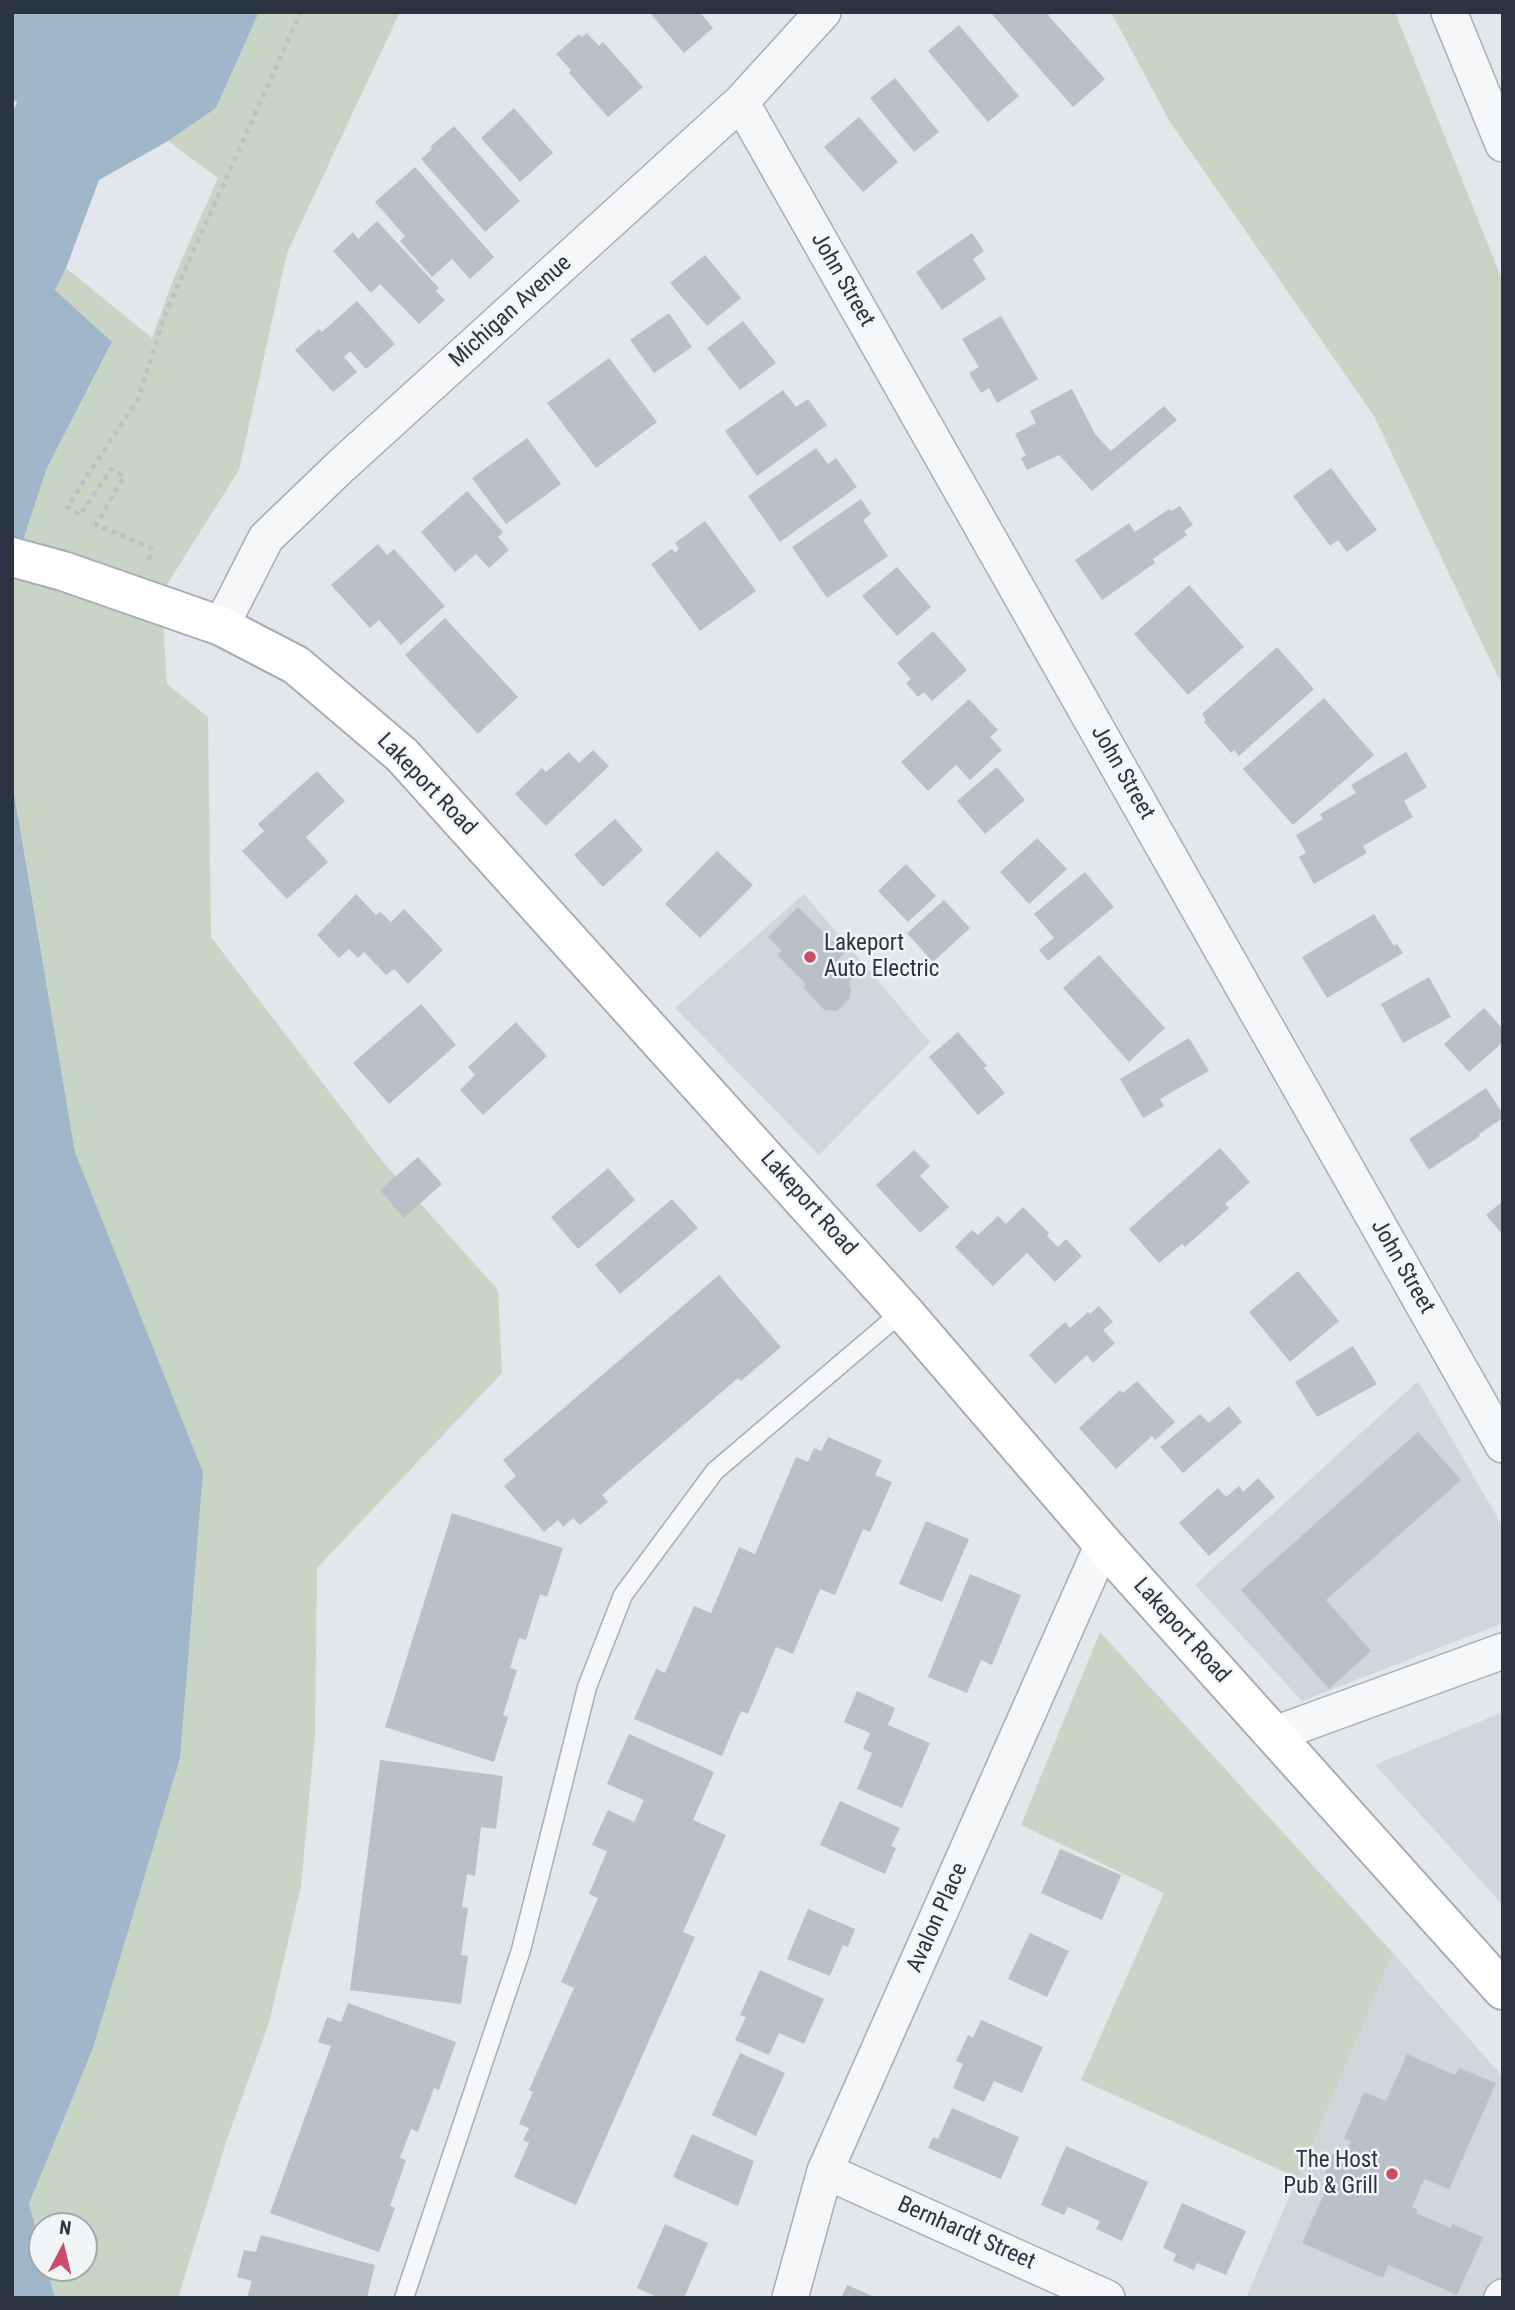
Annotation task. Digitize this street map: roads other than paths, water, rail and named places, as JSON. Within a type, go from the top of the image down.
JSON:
[{"type":"main road","name":"Lakeport Road","points":[[12,557],[63,571],[221,626],[296,665],[402,755],[903,1311],[1103,1544],[1503,1990]]},
{"type":"street","name":"Michigan Avenue","points":[[221,626],[266,538],[741,102],[823,12]]},
{"type":"street","points":[[1449,12],[1503,143]]},
{"type":"street","name":"John Street","points":[[741,102],[1503,1445]]},
{"type":"street","name":"Avalon Place","points":[[790,2298],[825,2171],[1103,1544]]},
{"type":"street","points":[[1275,1734],[1503,1651]]},
{"type":"street","name":"Bernhardt Street","points":[[825,2171],[1107,2298]]},
{"type":"lane","points":[[404,2298],[521,1950],[587,1687],[623,1595],[715,1471],[903,1311]]},
{"type":"water","points":[[12,12],[259,12],[216,108],[168,141],[99,180],[55,290],[112,342],[47,468],[12,574],[12,114],[17,102],[12,99]]},
{"type":"water","points":[[12,781],[75,1152],[203,1472],[180,1758],[93,2048],[29,2204],[31,2212],[28,2212],[28,2282],[51,2282],[55,2298],[12,2298]]},
{"type":"place","name":"Lakeport Auto Electric","points":[[810,957]]},
{"type":"place","name":"The Host Pub & Grill","points":[[1392,2174]]}]
